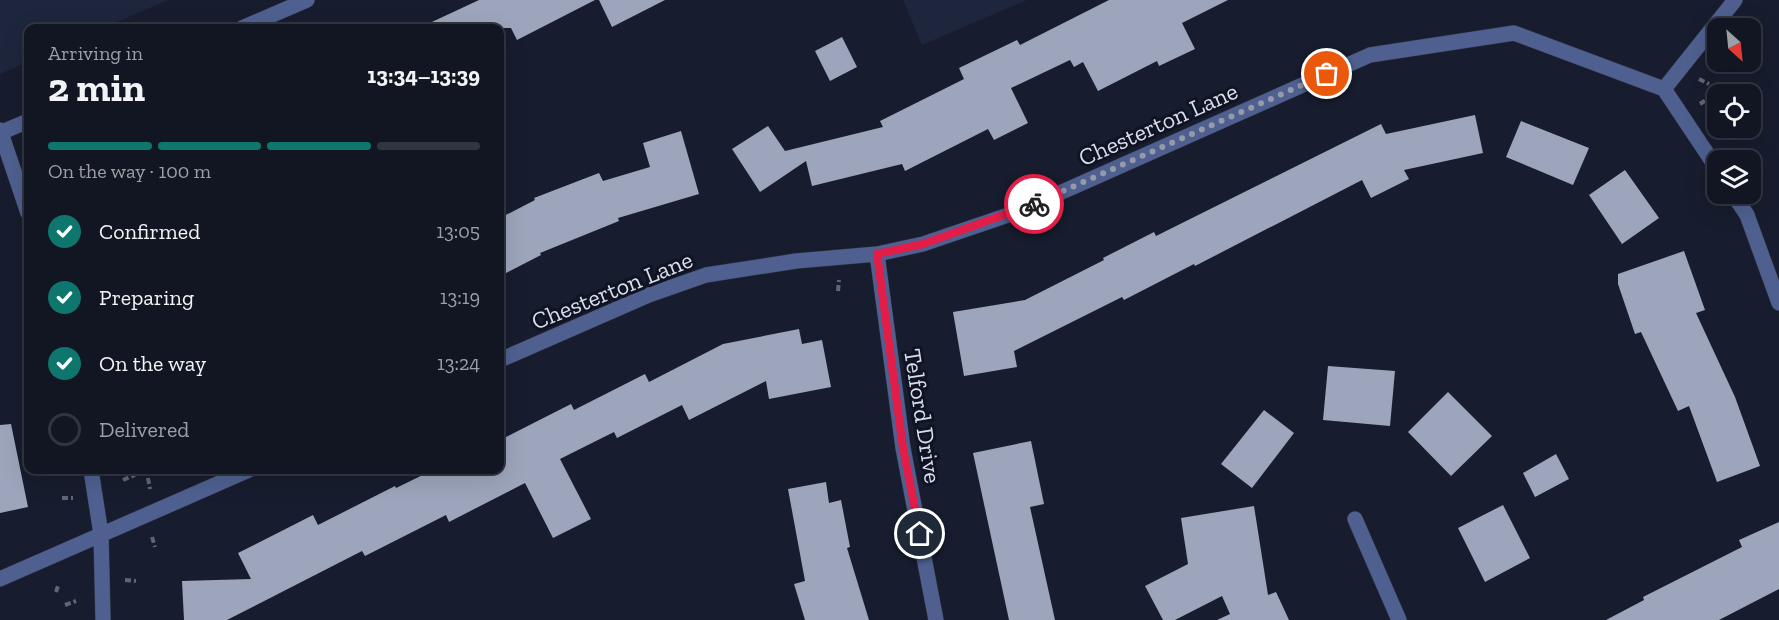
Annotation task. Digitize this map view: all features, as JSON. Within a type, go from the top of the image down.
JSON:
[{"type":"street","points":[[251,24],[307,0]]},
{"type":"street","points":[[1707,154],[1664,89],[1735,0]]},
{"type":"street","name":"Chesterton Lane","points":[[504,358],[649,295],[706,275],[796,261],[877,254],[923,244],[1017,212],[1370,55],[1514,33],[1664,89]]},
{"type":"street","points":[[24,123],[0,132],[24,201]]},
{"type":"street","points":[[1740,204],[1747,215],[1779,303]]},
{"type":"street","name":"Telford Drive","points":[[877,254],[903,448],[936,620]]},
{"type":"street","points":[[92,474],[102,534],[103,620]]},
{"type":"street","points":[[0,579],[240,474]]},
{"type":"street","points":[[1355,519],[1399,620]]},
{"type":"path","points":[[1699,79],[1709,84]]},
{"type":"path","points":[[1698,104],[1707,98]]},
{"type":"path","points":[[838,291],[839,280]]},
{"type":"path","points":[[123,480],[135,475]]},
{"type":"path","points":[[152,537],[155,547]]},
{"type":"path","points":[[123,580],[136,581]]},
{"type":"path","points":[[56,592],[58,586]]},
{"type":"path","points":[[65,605],[76,602]]},
{"type":"shaded area","points":[[0,0],[168,0],[112,24],[24,24],[24,64],[0,74]]},
{"type":"shaded area","points":[[903,0],[1027,0],[922,45]]},
{"type":"building","points":[[479,0],[595,0],[517,40],[511,28],[504,28],[504,24],[428,24]]},
{"type":"building","points":[[599,0],[665,0],[612,27]]},
{"type":"building","points":[[1109,0],[1228,0],[1182,23],[1195,49],[1159,66],[1157,61],[1098,91],[1083,62],[1074,67],[1070,60],[1011,88],[1028,123],[994,140],[988,129],[905,171],[902,164],[812,186],[806,161],[760,192],[732,149],[768,126],[785,151],[883,127],[880,121],[964,79],[959,68],[1017,40],[1020,45]]},
{"type":"building","points":[[842,37],[857,67],[830,81],[815,51]]},
{"type":"building","points":[[1475,115],[1483,153],[1404,170],[1409,179],[1371,198],[1362,180],[1195,266],[1194,264],[1124,300],[1122,297],[1014,351],[1017,367],[964,376],[953,312],[1025,300],[1154,232],[1156,236],[1381,124],[1386,134]]},
{"type":"building","points":[[1521,121],[1589,148],[1573,185],[1506,157]]},
{"type":"building","points":[[681,131],[699,194],[618,218],[619,221],[540,253],[541,255],[504,274],[504,216],[535,200],[534,198],[599,173],[603,181],[650,167],[643,143]]},
{"type":"building","points":[[1625,170],[1659,218],[1622,244],[1589,195]]},
{"type":"building","points":[[1684,251],[1705,310],[1696,313],[1735,397],[1760,466],[1717,482],[1689,406],[1678,411],[1641,332],[1635,334],[1618,284],[1618,274]]},
{"type":"building","points":[[799,329],[802,344],[822,340],[831,387],[769,399],[766,381],[689,420],[682,405],[617,438],[614,432],[560,459],[591,519],[553,538],[525,483],[449,522],[446,515],[365,556],[362,551],[227,620],[184,620],[182,581],[251,579],[238,553],[313,515],[318,525],[395,486],[396,488],[425,474],[504,474],[504,438],[571,404],[574,410],[645,374],[649,382],[723,344]]},
{"type":"building","points":[[1328,366],[1395,371],[1390,426],[1323,420]]},
{"type":"building","points":[[1448,392],[1492,436],[1451,476],[1408,432]]},
{"type":"building","points":[[1264,410],[1294,433],[1252,488],[1221,464]]},
{"type":"building","points":[[11,424],[28,507],[0,513],[0,425]]},
{"type":"building","points":[[1031,441],[1044,504],[1030,507],[1055,620],[1009,620],[973,453]]},
{"type":"building","points":[[1556,454],[1569,479],[1535,497],[1523,473]]},
{"type":"building","points":[[826,482],[829,503],[841,500],[850,547],[847,548],[869,620],[805,620],[794,584],[805,581],[788,489]]},
{"type":"building","points":[[1503,505],[1530,558],[1485,582],[1458,528]]},
{"type":"building","points":[[1254,506],[1268,595],[1276,592],[1289,620],[1217,620],[1230,614],[1222,596],[1175,620],[1163,620],[1145,586],[1188,564],[1181,518]]},
{"type":"building","points":[[1779,522],[1779,589],[1719,620],[1606,620],[1644,600],[1643,597],[1742,547],[1739,540]]},
{"type":"way so far","points":[[1034,204],[1327,74]]},
{"type":"route","points":[[920,534],[903,448],[877,254],[923,244],[1034,204]]}]
